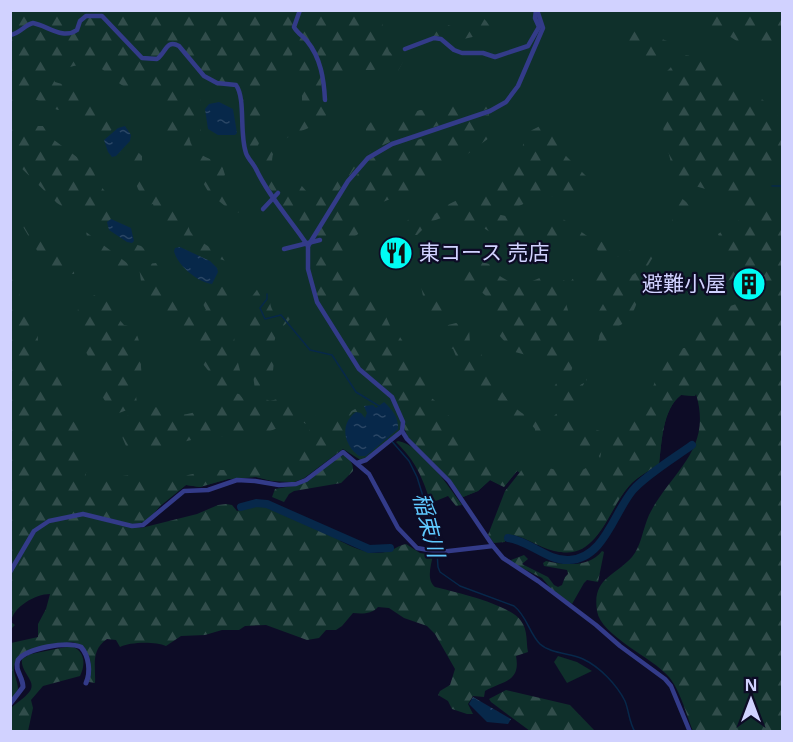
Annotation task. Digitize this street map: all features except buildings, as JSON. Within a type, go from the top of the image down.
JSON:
[{"type":"street","points":[[300,10],[294,27],[308,42],[316,57],[324,78],[325,100]]},
{"type":"street","points":[[405,49],[413,48],[425,41],[438,39],[462,53],[483,53],[497,57],[525,48],[531,43],[538,27],[535,18],[536,10]]},
{"type":"street","points":[[536,10],[543,28],[512,96],[501,106],[392,144],[368,158],[348,181],[317,229],[309,246],[308,269],[317,302],[358,369],[392,398],[403,422],[402,431],[407,439],[449,481],[493,546],[503,558],[538,581],[665,679],[671,686],[690,732]]},
{"type":"street","points":[[10,35],[16,34],[23,27],[33,23],[62,34],[70,34],[77,30],[80,21],[86,16],[102,16],[142,58],[157,59],[168,45],[174,44],[179,46],[204,76],[217,83],[236,85],[240,92],[241,126],[246,154],[274,201],[309,246]]},
{"type":"street","points":[[262,209],[278,192]]},
{"type":"street","points":[[284,249],[320,240]]},
{"type":"street","points":[[357,463],[366,460],[402,431]]},
{"type":"street","points":[[10,572],[34,531],[49,521],[83,514],[132,526],[143,525],[188,489],[208,490],[237,480],[279,485],[296,484],[306,480],[343,452],[371,477],[401,533],[417,549],[437,552],[493,546]]},
{"type":"street","points":[[10,704],[23,687],[16,670],[18,660],[28,652],[38,649],[70,644],[81,646],[87,657],[89,676],[86,683]]},
{"type":"green space","points":[[11,11],[379,11],[389,51],[393,55],[429,25],[446,24],[456,29],[460,28],[467,16],[475,15],[486,20],[490,27],[486,34],[459,40],[439,36],[420,40],[408,52],[398,71],[389,72],[385,76],[383,75],[384,67],[359,70],[344,83],[340,82],[333,73],[327,73],[321,85],[324,92],[323,99],[310,110],[302,101],[302,92],[293,73],[301,66],[303,59],[294,50],[288,65],[277,78],[269,83],[262,111],[263,133],[253,158],[247,150],[243,133],[244,92],[238,84],[226,80],[223,85],[212,87],[202,85],[201,131],[189,132],[190,140],[192,146],[200,154],[222,165],[225,175],[219,182],[220,187],[240,210],[238,213],[209,193],[177,150],[165,130],[169,110],[158,96],[126,87],[96,66],[77,65],[54,71],[55,82],[85,91],[118,120],[119,124],[100,137],[86,128],[82,112],[84,103],[74,103],[58,110],[33,98],[23,96],[16,104],[13,114],[30,126],[43,126],[54,140],[93,169],[97,181],[127,220],[128,223],[117,221],[127,242],[141,246],[149,253],[149,260],[145,260],[140,259],[133,251],[113,240],[88,217],[57,203],[11,158]]},
{"type":"green space","points":[[291,11],[782,11],[782,298],[698,383],[695,396],[681,395],[675,401],[666,418],[659,464],[632,483],[606,523],[588,545],[576,551],[563,552],[546,547],[520,473],[517,471],[504,487],[490,480],[478,491],[463,497],[408,437],[405,430],[399,432],[362,461],[343,449],[304,478],[294,482],[256,477],[228,479],[200,487],[186,485],[160,506],[148,520],[132,524],[83,512],[11,321],[10,68]]},
{"type":"green space","points":[[768,11],[777,18],[782,18],[782,37],[769,46],[750,46],[743,45],[729,36],[720,37],[701,31],[701,20],[718,12]]},
{"type":"green space","points":[[634,27],[653,29],[657,37],[667,41],[669,46],[663,65],[657,67],[643,63],[623,48],[616,35],[621,28],[626,30]]},
{"type":"green space","points":[[686,55],[701,58],[763,100],[779,117],[782,130],[782,161],[768,176],[749,176],[744,180],[745,189],[754,201],[765,207],[770,215],[782,220],[782,731],[693,731],[680,696],[669,677],[617,638],[601,620],[597,611],[596,600],[601,585],[635,553],[649,515],[694,446],[699,431],[700,414],[696,394],[695,396],[681,395],[675,401],[666,418],[659,464],[629,486],[602,529],[585,546],[574,551],[560,552],[512,535],[505,538],[505,542],[494,543],[488,535],[505,491],[524,467],[531,464],[574,474],[588,467],[603,470],[609,464],[605,446],[609,433],[629,411],[649,397],[665,356],[670,350],[691,347],[695,343],[696,329],[704,315],[739,303],[749,280],[745,274],[738,274],[717,290],[689,295],[687,292],[699,283],[707,281],[728,261],[718,234],[747,215],[746,209],[730,196],[695,186],[674,176],[661,115],[659,91],[664,74]]},
{"type":"green space","points":[[491,95],[497,100],[496,106],[390,142],[362,158],[308,233],[289,216],[260,174],[274,136],[308,117],[326,102],[330,109],[323,118],[283,141],[276,148],[272,159],[274,174],[285,178],[293,176],[308,193],[322,193],[343,172],[357,154],[366,127],[372,121],[391,120],[420,110],[436,111],[449,106],[471,103],[483,96]]},
{"type":"green space","points":[[489,114],[489,138],[426,185],[365,209],[365,226],[357,235],[350,238],[351,247],[347,264],[356,279],[383,310],[392,330],[398,334],[424,374],[430,397],[457,421],[458,432],[453,432],[454,435],[475,443],[495,460],[517,471],[504,487],[490,480],[478,491],[463,497],[408,437],[394,402],[358,366],[330,322],[331,303],[316,300],[310,269],[315,257],[314,240],[321,226],[339,204],[367,161],[379,154]]},
{"type":"green space","points":[[546,123],[562,152],[590,180],[585,187],[566,196],[535,194],[532,200],[519,206],[478,206],[479,210],[528,221],[546,221],[559,231],[560,238],[554,244],[536,245],[492,233],[480,226],[457,219],[455,213],[430,222],[417,235],[411,235],[403,226],[413,216],[435,214],[448,205],[503,180],[513,170],[520,156],[524,137]]},
{"type":"green space","points":[[133,147],[142,156],[142,162],[147,167],[148,177],[153,187],[184,213],[194,237],[217,252],[244,255],[251,260],[251,263],[218,259],[169,234],[165,221],[156,214],[153,204],[148,205],[138,189],[130,167],[122,160],[123,153]]},
{"type":"green space","points":[[674,195],[686,202],[690,211],[685,221],[674,230],[671,228],[673,214],[664,207],[665,198]]},
{"type":"green space","points":[[21,219],[31,220],[37,228],[51,236],[62,262],[75,270],[74,274],[69,271],[68,276],[64,279],[42,259],[22,225]]},
{"type":"green space","points":[[563,219],[590,238],[631,251],[634,255],[628,258],[609,256],[604,251],[598,251],[596,247],[591,248],[583,241],[576,241],[573,234],[564,233]]},
{"type":"green space","points":[[86,232],[131,266],[133,270],[129,281],[126,281],[114,264],[100,261],[93,256],[95,250],[89,245]]},
{"type":"green space","points":[[650,255],[653,257],[641,277],[644,283],[643,292],[639,294],[633,312],[621,325],[608,330],[608,351],[586,381],[591,353],[599,339],[601,318],[599,311],[607,297],[603,292],[603,287],[589,278],[581,277],[568,288],[569,298],[565,300],[574,331],[574,348],[568,356],[574,353],[576,356],[568,381],[571,386],[584,383],[576,405],[574,422],[582,419],[586,426],[600,431],[602,444],[600,458],[593,447],[588,446],[582,449],[560,438],[554,430],[554,416],[557,413],[559,401],[554,387],[560,381],[560,369],[563,362],[554,369],[542,365],[534,357],[515,352],[499,335],[494,311],[487,297],[475,286],[462,280],[459,275],[464,267],[480,262],[489,264],[498,275],[518,287],[542,277],[564,280],[568,287],[577,275],[590,268],[616,277],[631,276],[639,270]]},
{"type":"green space","points":[[156,263],[169,287],[183,301],[193,305],[200,314],[206,310],[203,304],[211,290],[225,286],[228,290],[238,362],[248,391],[231,387],[223,395],[215,387],[215,379],[195,354],[190,342],[177,335],[168,311],[161,310],[149,301],[142,284],[139,265]]},
{"type":"green space","points":[[10,270],[20,284],[18,312],[37,325],[39,357],[43,362],[51,365],[57,373],[66,395],[68,414],[83,430],[82,447],[88,464],[85,478],[90,481],[129,475],[150,481],[176,481],[188,475],[211,470],[227,470],[226,464],[231,463],[267,464],[287,455],[296,443],[307,435],[310,428],[307,424],[291,419],[278,428],[248,436],[200,438],[170,448],[126,446],[120,432],[123,418],[146,408],[157,407],[171,413],[189,414],[206,407],[214,399],[226,399],[234,393],[244,399],[244,410],[247,414],[250,413],[255,398],[270,401],[285,397],[311,404],[316,417],[320,419],[334,421],[355,409],[362,409],[362,412],[353,412],[345,421],[345,447],[304,478],[294,482],[272,481],[256,477],[228,479],[200,487],[186,485],[160,506],[148,520],[141,523],[132,524],[83,512],[45,521],[32,531],[11,570]]},
{"type":"green space","points":[[423,282],[426,282],[430,293],[444,304],[445,313],[426,311],[421,286]]},
{"type":"green space","points":[[259,287],[268,290],[270,305],[275,314],[289,313],[290,319],[275,339],[273,372],[271,378],[260,386],[264,391],[260,393],[255,390],[248,337],[251,316],[248,302]]},
{"type":"green space","points":[[97,294],[105,294],[110,298],[116,307],[117,317],[134,331],[139,342],[142,382],[135,389],[137,403],[135,407],[119,413],[112,409],[102,396],[78,332],[78,309],[84,307],[84,300]]},
{"type":"green space","points":[[456,323],[469,328],[470,343],[479,349],[484,361],[482,364],[507,399],[527,416],[551,425],[550,436],[545,436],[544,432],[535,434],[535,429],[526,418],[518,422],[513,419],[506,420],[504,413],[501,412],[499,401],[490,395],[482,395],[472,386],[471,381],[464,376],[453,349],[442,335],[444,326]]},
{"type":"green space","points":[[396,442],[407,444],[425,458],[462,505],[456,506],[448,496],[431,503],[418,470]]},
{"type":"green space","points":[[342,455],[352,463],[353,471],[341,483],[294,491],[284,502],[272,497],[275,489],[297,485]]},
{"type":"green space","points":[[226,504],[232,505],[237,511],[257,504],[270,506],[364,551],[382,553],[406,544],[420,553],[433,555],[430,568],[432,584],[435,587],[482,600],[515,615],[525,628],[528,652],[516,656],[517,665],[513,676],[485,691],[484,697],[473,696],[468,704],[473,714],[467,714],[452,709],[448,701],[438,695],[450,685],[455,669],[435,634],[427,626],[404,618],[389,608],[378,607],[370,612],[353,613],[336,630],[326,630],[319,638],[307,640],[266,625],[245,626],[239,630],[222,630],[205,635],[181,636],[166,646],[142,643],[120,647],[116,640],[107,639],[96,654],[95,683],[89,682],[90,658],[79,644],[72,642],[29,650],[17,659],[14,666],[18,689],[11,701],[11,643],[38,637],[38,624],[46,609],[50,594],[38,596],[20,607],[13,616],[11,622],[15,625],[11,629],[10,575],[36,531],[45,524],[80,515],[141,528]]},
{"type":"green space","points":[[602,551],[604,552],[598,582],[587,580],[572,604],[553,591],[542,578],[512,563],[511,560],[524,555],[528,559],[522,564],[548,577],[558,587],[562,585],[568,574],[567,570],[544,566],[543,563],[546,561],[561,564],[584,563]]},
{"type":"green space","points":[[71,646],[79,651],[83,658],[80,676],[43,686],[31,700],[33,708],[28,731],[11,732],[11,708],[26,696],[32,687],[23,668],[22,659],[31,654]]},
{"type":"green space","points":[[558,656],[577,662],[592,671],[567,683],[554,662]]},
{"type":"green space","points":[[506,690],[570,705],[595,731],[530,731],[489,699]]},
{"type":"water","points":[[219,102],[233,109],[237,133],[235,135],[218,135],[208,129],[205,109],[209,104]]},
{"type":"water","points":[[125,126],[131,135],[130,141],[116,156],[112,157],[104,140],[118,128]]},
{"type":"water","points":[[111,219],[131,228],[134,241],[132,243],[109,230],[107,222]]},
{"type":"water","points":[[180,247],[210,261],[217,268],[218,272],[212,284],[200,280],[183,267],[174,251],[175,248]]},
{"type":"water","points":[[384,402],[394,414],[398,429],[366,456],[359,456],[347,440],[347,422],[356,412],[361,413],[365,418],[367,413],[364,406],[373,405],[376,408]]},
{"type":"water","points":[[473,697],[511,719],[508,724],[487,722],[469,704]]},
{"type":"waterway","points":[[772,186],[782,186]]},
{"type":"waterway","points":[[267,294],[267,299],[260,308],[265,319],[281,315],[310,350],[332,355],[356,392],[379,406]]},
{"type":"waterway","name":"稲束川","points":[[389,438],[409,461],[417,477],[436,538],[440,572],[460,586],[514,606],[540,644],[550,650],[583,659],[602,672],[622,695],[635,732]]},
{"type":"waterway","points":[[508,538],[553,557],[569,560],[581,558],[600,543],[633,490],[692,445]]},
{"type":"waterway","points":[[241,507],[256,503],[267,504],[369,549],[390,548]]},
{"type":"place","name":"東コース 売店","points":[[396,253]]},
{"type":"place","name":"避難小屋","points":[[749,284]]}]
